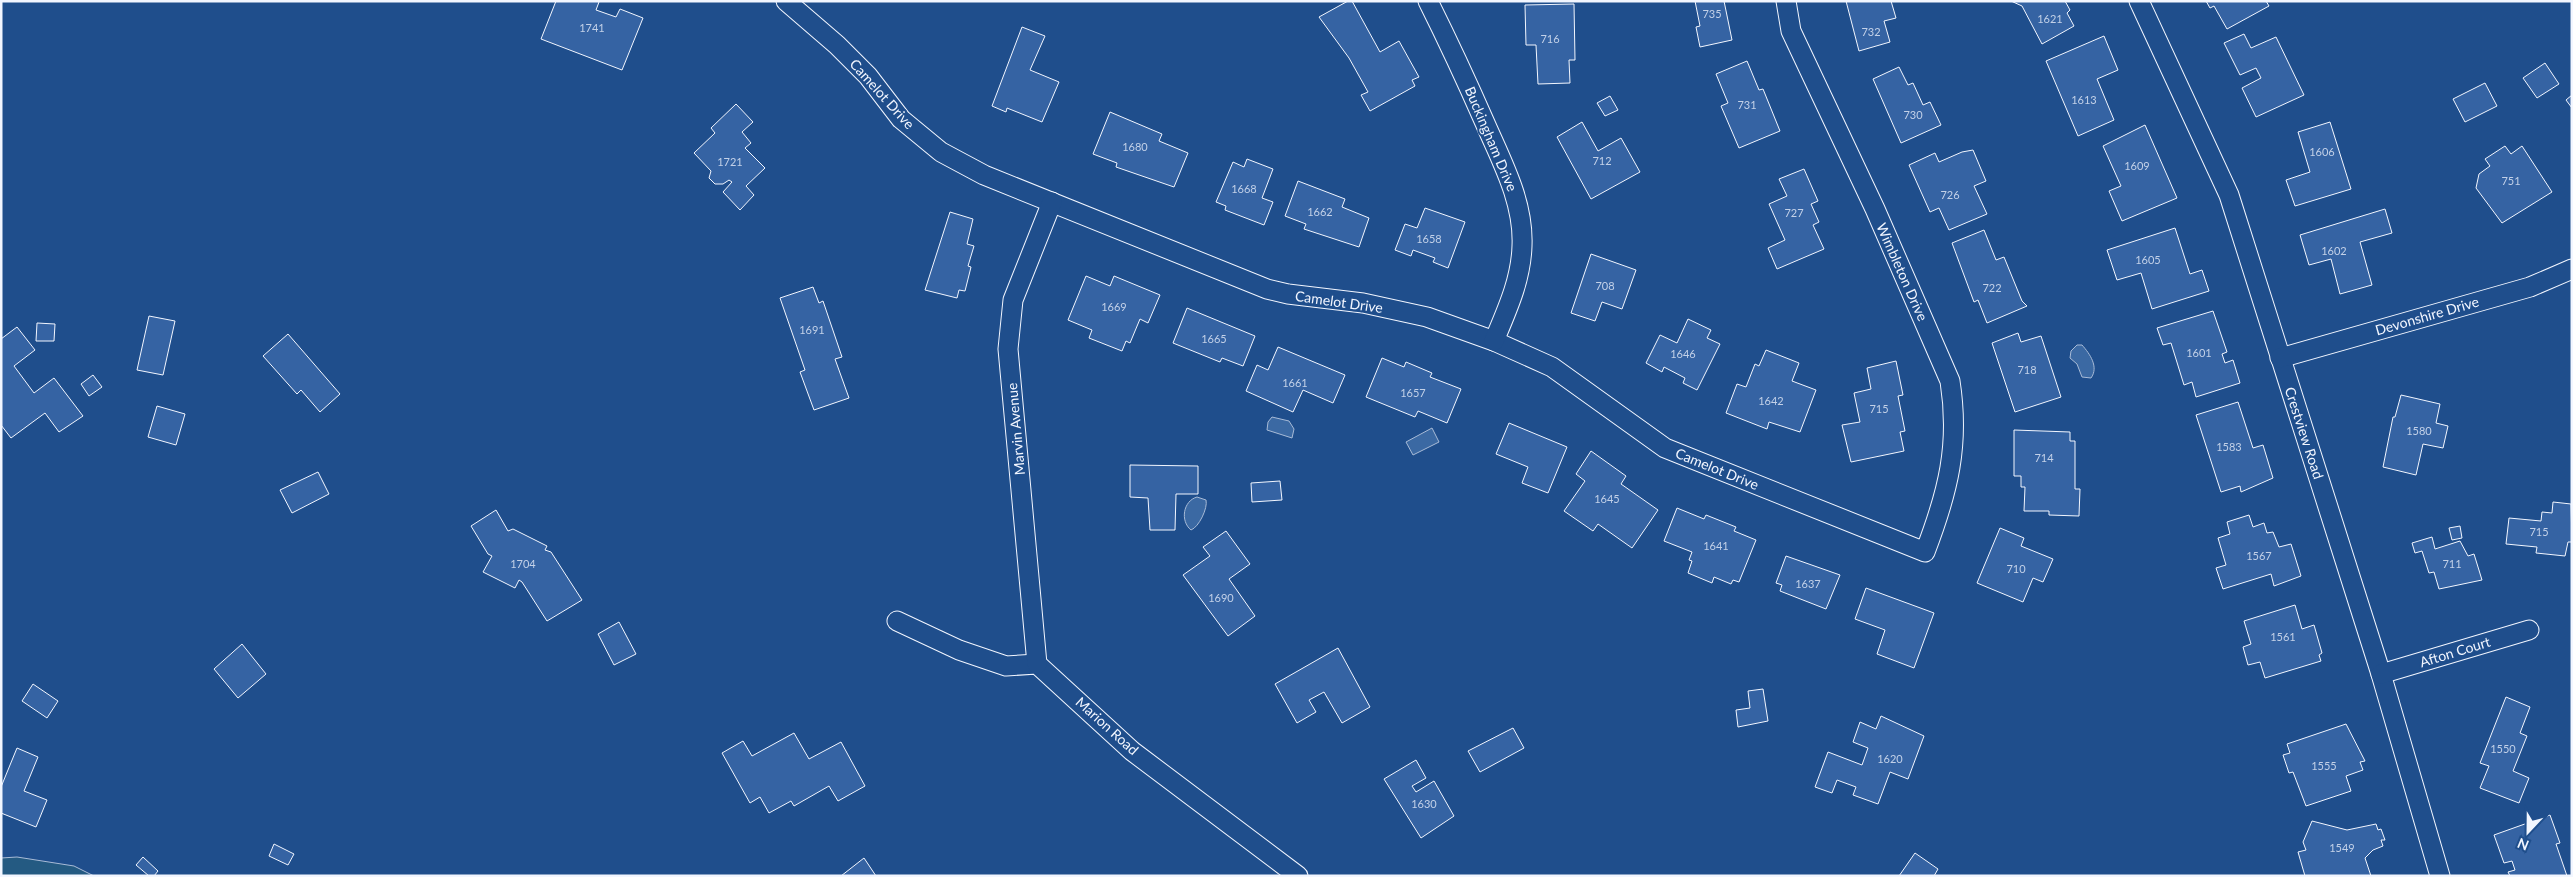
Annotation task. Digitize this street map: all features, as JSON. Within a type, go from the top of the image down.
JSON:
[{"type":"street","name":"Camelot Drive","points":[[786,1],[837,45],[868,76],[901,119],[941,152],[984,175],[1267,289],[1288,294],[1363,304],[1427,317],[1494,341],[1552,367],[1664,448],[1925,552]]},
{"type":"street","name":"Buckingham Drive","points":[[1428,1],[1454,53],[1511,181],[1520,213],[1522,246],[1515,290],[1494,341]]},
{"type":"street","name":"Wimbleton Drive","points":[[1786,1],[1791,31],[1875,210],[1950,381],[1955,411],[1953,454],[1944,503],[1925,552]]},
{"type":"street","name":"Crestview Road","points":[[2139,1],[2229,195],[2381,674],[2440,876]]},
{"type":"street","name":"Marvin Avenue","points":[[1037,664],[1008,349],[1013,300],[1052,202]]},
{"type":"street","name":"Devonshire Drive","points":[[2280,358],[2530,287],[2572,269]]},
{"type":"street","points":[[897,621],[959,650],[1006,666],[1037,664]]},
{"type":"street","name":"Afton Court","points":[[2381,674],[2530,630]]},
{"type":"street","name":"Marion Road","points":[[1037,664],[1132,751],[1298,876]]},
{"type":"shaded area","points":[[2077,345],[2082,345],[2088,352],[2094,365],[2091,378],[2082,377],[2077,364],[2070,358],[2071,351]]},
{"type":"shaded area","points":[[1272,417],[1289,421],[1294,429],[1292,438],[1267,430],[1268,422]]},
{"type":"shaded area","points":[[1432,428],[1439,442],[1413,455],[1406,442]]},
{"type":"shaded area","points":[[1197,497],[1206,500],[1206,508],[1200,521],[1191,530],[1184,517],[1186,507],[1192,499]]},
{"type":"shaded area","points":[[17,857],[74,866],[94,876],[1,876],[1,858]]},
{"type":"building","points":[[556,1],[597,1],[599,2],[596,10],[616,17],[620,9],[643,18],[622,70],[541,39]]},
{"type":"building","points":[[1348,1],[1352,1],[1380,52],[1399,41],[1419,77],[1412,80],[1415,86],[1370,111],[1361,95],[1368,92],[1349,58],[1319,17]]},
{"type":"building","points":[[1695,1],[1724,1],[1732,40],[1700,47],[1696,27],[1700,26]]},
{"type":"building","points":[[1846,1],[1891,1],[1896,18],[1884,21],[1890,42],[1859,51]]},
{"type":"building","points":[[2011,1],[2065,1],[2070,10],[2067,13],[2074,26],[2042,44],[2022,6]]},
{"type":"building","points":[[2206,1],[2266,1],[2269,6],[2227,29],[2214,6],[2210,8]]},
{"type":"building","points":[[1574,4],[1575,60],[1569,60],[1570,83],[1538,84],[1536,45],[1526,45],[1525,5]]},
{"type":"building","points":[[1022,27],[1045,36],[1030,70],[1059,82],[1042,122],[1007,108],[1006,112],[992,106]]},
{"type":"building","points":[[2244,34],[2251,48],[2276,37],[2304,95],[2256,117],[2242,88],[2261,78],[2256,68],[2240,75],[2224,43]]},
{"type":"building","points":[[2104,36],[2118,70],[2097,79],[2114,120],[2078,136],[2046,61]]},
{"type":"building","points":[[1747,61],[1759,90],[1763,89],[1780,131],[1739,148],[1721,106],[1728,103],[1716,74]]},
{"type":"building","points":[[2545,63],[2559,84],[2537,98],[2523,78]]},
{"type":"building","points":[[1899,67],[1908,85],[1913,83],[1923,105],[1930,102],[1941,125],[1901,143],[1873,79]]},
{"type":"building","points":[[2485,83],[2497,106],[2465,122],[2453,99]]},
{"type":"building","points":[[2572,95],[2572,108],[2566,100]]},
{"type":"building","points":[[1610,96],[1618,110],[1605,116],[1597,103]]},
{"type":"building","points":[[736,104],[753,122],[742,132],[751,143],[745,148],[765,168],[746,186],[754,195],[740,210],[723,192],[732,182],[729,180],[723,184],[715,184],[709,178],[711,171],[694,153],[715,133],[711,128]]},
{"type":"building","points":[[1110,112],[1162,134],[1159,141],[1188,153],[1174,187],[1116,167],[1117,163],[1093,154]]},
{"type":"building","points":[[1582,122],[1598,151],[1621,138],[1640,172],[1591,199],[1557,137]]},
{"type":"building","points":[[2330,122],[2351,189],[2295,206],[2286,180],[2310,172],[2298,132]]},
{"type":"building","points":[[2145,125],[2177,198],[2122,221],[2109,191],[2121,186],[2103,146]]},
{"type":"building","points":[[2505,146],[2511,154],[2522,146],[2552,192],[2502,223],[2476,188],[2479,174],[2490,166],[2485,159]]},
{"type":"building","points":[[1973,150],[1986,181],[1974,186],[1987,214],[1949,230],[1939,208],[1930,212],[1909,165],[1935,153],[1939,162],[1962,152]]},
{"type":"building","points":[[1247,159],[1273,169],[1262,198],[1273,202],[1264,225],[1225,210],[1226,206],[1216,202],[1233,162],[1244,167]]},
{"type":"building","points":[[1804,169],[1818,201],[1811,204],[1819,222],[1813,225],[1824,249],[1777,269],[1768,248],[1785,240],[1769,204],[1787,196],[1779,179]]},
{"type":"building","points":[[1298,181],[1345,199],[1342,207],[1369,218],[1359,247],[1304,229],[1306,224],[1285,216]]},
{"type":"building","points":[[1425,208],[1465,222],[1448,268],[1433,262],[1435,258],[1413,250],[1411,256],[1395,250],[1405,224],[1417,228]]},
{"type":"building","points":[[2385,209],[2392,233],[2360,242],[2372,285],[2340,294],[2331,259],[2309,265],[2300,235]]},
{"type":"building","points":[[950,212],[973,219],[967,244],[974,246],[968,266],[971,267],[965,291],[959,290],[957,298],[925,290]]},
{"type":"building","points":[[2175,228],[2190,274],[2202,270],[2209,291],[2152,309],[2141,273],[2117,280],[2107,250]]},
{"type":"building","points":[[1984,230],[1996,260],[2004,257],[2022,301],[2027,306],[1987,323],[1978,300],[1974,302],[1952,243]]},
{"type":"building","points":[[1591,254],[1636,270],[1622,309],[1602,302],[1595,321],[1571,313]]},
{"type":"building","points":[[1086,276],[1110,286],[1114,276],[1160,295],[1148,323],[1140,319],[1130,343],[1126,341],[1122,351],[1089,338],[1092,330],[1068,320]]},
{"type":"building","points":[[813,287],[819,303],[823,301],[842,357],[835,359],[849,398],[814,410],[800,372],[805,370],[780,298]]},
{"type":"building","points":[[1187,308],[1255,336],[1243,366],[1222,358],[1220,362],[1173,343]]},
{"type":"building","points":[[2213,311],[2227,352],[2222,354],[2225,363],[2233,360],[2240,383],[2196,397],[2192,382],[2184,385],[2171,343],[2163,345],[2157,328]]},
{"type":"building","points":[[149,316],[175,321],[163,375],[137,370]]},
{"type":"building","points":[[1688,319],[1711,330],[1707,338],[1720,344],[1697,390],[1683,383],[1685,378],[1664,367],[1662,372],[1646,363],[1660,335],[1677,343]]},
{"type":"building","points":[[37,323],[55,324],[54,341],[36,341]]},
{"type":"building","points":[[17,327],[35,350],[14,366],[34,393],[54,378],[83,416],[59,432],[45,413],[11,438],[1,425],[1,339]]},
{"type":"building","points":[[2018,333],[2021,342],[2041,336],[2061,397],[2015,412],[1992,343]]},
{"type":"building","points":[[288,334],[340,394],[320,412],[301,390],[297,394],[263,356]]},
{"type":"building","points":[[1278,347],[1345,375],[1333,403],[1303,390],[1293,412],[1246,391],[1257,365],[1268,370]]},
{"type":"building","points":[[1766,350],[1799,363],[1792,381],[1816,390],[1800,432],[1769,422],[1767,429],[1726,413],[1737,384],[1746,387],[1755,364],[1759,366]]},
{"type":"building","points":[[1382,358],[1404,367],[1406,362],[1432,373],[1430,377],[1461,389],[1447,423],[1418,411],[1415,417],[1366,397]]},
{"type":"building","points":[[1896,361],[1903,395],[1898,396],[1905,431],[1900,432],[1904,451],[1851,462],[1842,425],[1860,422],[1854,393],[1871,389],[1867,368]]},
{"type":"building","points":[[93,375],[102,387],[89,396],[81,384]]},
{"type":"building","points":[[2401,395],[2440,404],[2436,423],[2448,426],[2443,448],[2423,444],[2416,475],[2383,467],[2393,417],[2395,417]]},
{"type":"building","points":[[2238,402],[2253,448],[2263,445],[2273,478],[2241,492],[2240,486],[2221,492],[2196,415]]},
{"type":"building","points":[[157,406],[185,414],[176,445],[148,437]]},
{"type":"building","points":[[1509,423],[1567,447],[1548,493],[1522,483],[1528,467],[1496,454]]},
{"type":"building","points":[[2014,430],[2070,432],[2070,441],[2075,441],[2075,489],[2080,489],[2079,516],[2049,515],[2049,511],[2024,511],[2025,487],[2021,487],[2021,476],[2014,476]]},
{"type":"building","points":[[1591,451],[1626,476],[1621,484],[1658,510],[1632,548],[1598,524],[1593,531],[1564,511],[1585,481],[1576,474]]},
{"type":"building","points":[[1130,465],[1198,466],[1198,494],[1176,494],[1175,530],[1150,530],[1148,498],[1130,497]]},
{"type":"building","points":[[318,472],[329,494],[292,513],[280,490]]},
{"type":"building","points":[[1280,481],[1282,500],[1252,502],[1251,483]]},
{"type":"building","points":[[2553,502],[2571,504],[2572,542],[2568,542],[2565,556],[2536,553],[2537,547],[2506,544],[2509,518],[2541,521],[2542,512],[2552,513]]},
{"type":"building","points":[[1677,508],[1704,519],[1706,515],[1736,527],[1734,531],[1756,540],[1739,582],[1733,580],[1731,584],[1714,577],[1712,583],[1688,573],[1692,561],[1689,560],[1692,552],[1664,541]]},
{"type":"building","points":[[496,510],[508,531],[513,529],[547,546],[545,550],[551,552],[582,600],[547,621],[522,582],[519,580],[515,588],[483,572],[492,556],[488,554],[471,526]]},
{"type":"building","points":[[2249,515],[2253,527],[2264,523],[2267,533],[2273,532],[2279,547],[2291,544],[2301,576],[2274,586],[2271,574],[2223,589],[2216,568],[2226,565],[2218,538],[2230,534],[2227,522]]},
{"type":"building","points":[[2460,526],[2462,538],[2452,540],[2449,528]]},
{"type":"building","points":[[2000,528],[2024,538],[2021,546],[2053,559],[2043,582],[2033,578],[2023,602],[1977,583]]},
{"type":"building","points":[[1226,531],[1250,564],[1229,579],[1255,616],[1228,636],[1183,575],[1210,556],[1203,547]]},
{"type":"building","points":[[2432,537],[2435,549],[2460,541],[2468,556],[2474,554],[2482,580],[2439,589],[2434,572],[2429,573],[2422,551],[2415,553],[2412,543]]},
{"type":"building","points":[[1786,556],[1840,575],[1826,609],[1780,591],[1782,585],[1776,583]]},
{"type":"building","points":[[1866,588],[1934,613],[1914,668],[1877,654],[1885,630],[1855,619]]},
{"type":"building","points":[[2295,605],[2302,629],[2314,625],[2322,653],[2319,655],[2321,661],[2265,678],[2260,662],[2248,665],[2243,647],[2251,644],[2244,621]]},
{"type":"building","points":[[619,622],[636,654],[614,665],[598,634]]},
{"type":"building","points":[[242,644],[266,674],[238,698],[214,669]]},
{"type":"building","points":[[1338,648],[1370,707],[1342,723],[1324,692],[1309,700],[1316,712],[1297,723],[1275,684]]},
{"type":"building","points":[[33,684],[58,701],[47,718],[22,701]]},
{"type":"building","points":[[1763,689],[1768,721],[1738,727],[1736,710],[1750,708],[1748,691]]},
{"type":"building","points":[[2506,697],[2530,707],[2520,733],[2527,736],[2513,771],[2529,778],[2519,803],[2480,788],[2489,766],[2480,763]]},
{"type":"building","points":[[1881,716],[1924,736],[1908,779],[1890,772],[1878,804],[1853,795],[1856,787],[1837,780],[1832,793],[1815,787],[1828,752],[1862,765],[1868,748],[1853,742],[1860,722],[1876,729]]},
{"type":"building","points":[[2346,724],[2365,761],[2360,762],[2363,770],[2346,776],[2351,791],[2306,806],[2293,772],[2289,773],[2283,755],[2290,753],[2287,744]]},
{"type":"building","points":[[1513,728],[1524,748],[1480,772],[1468,751]]},
{"type":"building","points":[[794,733],[809,759],[841,742],[865,786],[838,801],[829,786],[794,806],[791,801],[769,813],[760,797],[750,803],[722,753],[743,741],[752,756]]},
{"type":"building","points":[[17,748],[38,757],[24,791],[47,800],[36,827],[1,813],[1,787]]},
{"type":"building","points":[[1416,760],[1426,778],[1412,786],[1416,792],[1434,781],[1454,816],[1421,838],[1384,779]]},
{"type":"building","points":[[2550,815],[2560,843],[2556,844],[2567,876],[2510,876],[2508,872],[2515,870],[2512,861],[2504,863],[2494,835]]},
{"type":"building","points":[[2312,821],[2347,830],[2376,824],[2378,830],[2381,829],[2385,840],[2381,840],[2383,846],[2373,850],[2365,858],[2371,876],[2305,876],[2298,852],[2306,850],[2303,842]]},
{"type":"building","points":[[274,844],[294,854],[288,865],[269,856]]},
{"type":"building","points":[[1915,853],[1938,869],[1934,876],[1899,876]]},
{"type":"building","points":[[143,857],[158,871],[154,876],[149,876],[136,865]]},
{"type":"building","points":[[864,858],[876,876],[841,876]]}]
